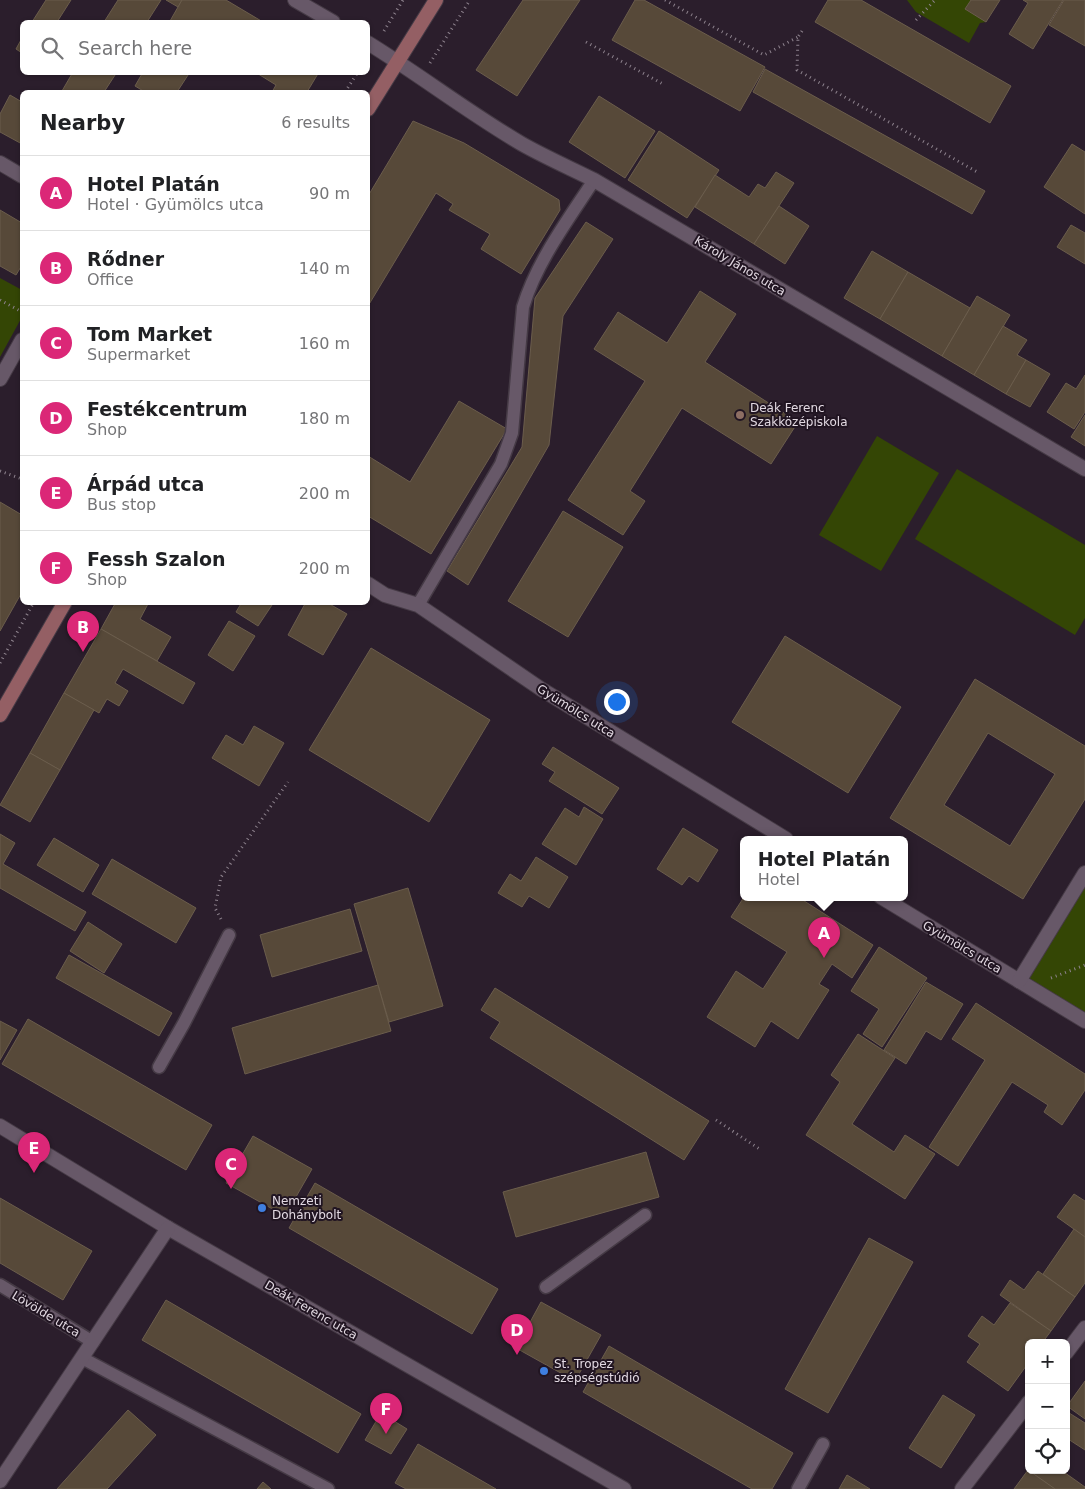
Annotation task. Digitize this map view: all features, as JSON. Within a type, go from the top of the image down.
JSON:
[{"type":"main road","points":[[370,106],[436,0]]},
{"type":"main road","points":[[0,715],[63,605]]},
{"type":"street","points":[[296,0],[330,20]]},
{"type":"street","name":"Károly János utca","points":[[370,44],[397,61],[420,79],[523,144],[594,180],[1085,469]]},
{"type":"street","points":[[0,163],[20,175]]},
{"type":"street","points":[[0,380],[20,344]]},
{"type":"street","name":"Gyümölcs utca","points":[[370,585],[385,595],[418,605],[540,689],[781,836]]},
{"type":"street","points":[[1024,984],[1085,873]]},
{"type":"street","name":"Gyümölcs utca","points":[[887,901],[1085,1021]]},
{"type":"street","name":"Deák Ferenc utca","points":[[0,1126],[168,1228],[624,1489]]},
{"type":"street","points":[[0,1481],[168,1228]]},
{"type":"street","points":[[1070,1348],[1085,1328]]},
{"type":"street","points":[[962,1489],[1025,1407]]},
{"type":"lane","points":[[418,605],[501,464],[512,433],[523,306],[527,292],[537,272],[594,180]]},
{"type":"lane","points":[[159,1067],[184,1023],[228,935]]},
{"type":"lane","points":[[546,1287],[644,1215]]},
{"type":"lane","name":"Lövölde utca","points":[[0,1286],[92,1342]]},
{"type":"lane","points":[[82,1358],[328,1489]]},
{"type":"lane","points":[[798,1489],[823,1444]]},
{"type":"path","points":[[420,79],[470,0]]},
{"type":"path","points":[[665,0],[764,55],[798,37],[802,31]]},
{"type":"path","points":[[916,20],[935,0]]},
{"type":"path","points":[[798,37],[797,70],[979,173]]},
{"type":"path","points":[[586,42],[662,84]]},
{"type":"path","points":[[346,90],[356,75]]},
{"type":"path","points":[[0,300],[20,311]]},
{"type":"path","points":[[0,471],[20,478]]},
{"type":"path","points":[[0,663],[32,605]]},
{"type":"path","points":[[228,935],[215,908],[221,876],[288,782]]},
{"type":"path","points":[[1024,984],[1085,965]]},
{"type":"path","points":[[716,1120],[761,1150]]},
{"type":"green space","points":[[907,0],[971,0],[965,9],[986,22],[980,23],[969,43],[916,12]]},
{"type":"green space","points":[[0,278],[20,289],[20,321],[0,357]]},
{"type":"green space","points":[[877,436],[939,473],[881,571],[819,535]]},
{"type":"green space","points":[[957,469],[1085,545],[1085,618],[1075,635],[915,539]]},
{"type":"green space","points":[[1085,873],[1085,1021],[1019,981]]},
{"type":"building","points":[[46,0],[71,0],[58,20],[33,20]]},
{"type":"building","points":[[118,0],[161,0],[148,20],[105,20]]},
{"type":"building","points":[[166,0],[182,0],[178,7]]},
{"type":"building","points":[[182,0],[226,0],[260,20],[171,20]]},
{"type":"building","points":[[523,0],[580,0],[517,96],[476,70]]},
{"type":"building","points":[[635,0],[644,0],[765,67],[740,111],[612,40]]},
{"type":"building","points":[[828,0],[861,0],[1011,86],[990,123],[815,22]]},
{"type":"building","points":[[971,0],[1000,0],[986,22],[965,9]]},
{"type":"building","points":[[1023,0],[1063,0],[1033,49],[1009,34],[1028,3]]},
{"type":"building","points":[[1064,0],[1085,0],[1085,46],[1049,25]]},
{"type":"building","points":[[20,42],[20,52],[16,49]]},
{"type":"building","points":[[765,69],[985,191],[972,214],[753,92]]},
{"type":"building","points":[[71,75],[115,75],[105,90],[63,90]]},
{"type":"building","points":[[141,75],[188,75],[178,90],[142,90],[135,86]]},
{"type":"building","points":[[260,75],[317,75],[308,90],[273,90],[276,85]]},
{"type":"building","points":[[10,95],[20,101],[20,143],[0,132],[0,114]]},
{"type":"building","points":[[599,96],[655,131],[625,178],[569,142]]},
{"type":"building","points":[[413,121],[464,143],[559,200],[560,210],[521,274],[481,249],[490,234],[449,210],[453,204],[436,193],[370,303],[370,193]]},
{"type":"building","points":[[659,131],[719,170],[687,218],[628,180]]},
{"type":"building","points":[[1072,144],[1085,152],[1085,214],[1044,187]]},
{"type":"building","points":[[776,172],[794,183],[754,244],[695,207],[715,175],[749,197],[758,184],[765,188]]},
{"type":"building","points":[[779,206],[809,226],[785,264],[754,244]]},
{"type":"building","points":[[0,210],[20,222],[20,268],[16,275],[0,266]]},
{"type":"building","points":[[586,222],[613,239],[563,316],[549,445],[468,585],[447,571],[522,447],[535,298]]},
{"type":"building","points":[[1071,225],[1085,233],[1085,264],[1057,247]]},
{"type":"building","points":[[872,251],[908,272],[880,319],[844,298]]},
{"type":"building","points":[[908,272],[970,308],[942,356],[880,319]]},
{"type":"building","name":"Deák Ferenc Szakközépiskola","points":[[700,291],[736,314],[705,362],[798,422],[771,464],[682,408],[630,491],[645,501],[623,535],[568,500],[645,381],[594,349],[618,312],[667,343]]},
{"type":"building","points":[[977,296],[1010,315],[974,375],[942,356]]},
{"type":"building","points":[[1003,326],[1027,340],[1017,355],[1026,360],[1006,394],[974,375]]},
{"type":"building","points":[[1026,360],[1050,374],[1030,407],[1006,394]]},
{"type":"building","points":[[1085,375],[1085,412],[1074,429],[1047,412],[1066,383],[1076,389]]},
{"type":"building","points":[[459,401],[507,429],[431,554],[370,517],[370,457],[410,482]]},
{"type":"building","points":[[1085,415],[1085,446],[1071,437]]},
{"type":"building","points":[[0,502],[20,514],[20,596],[0,631]]},
{"type":"building","points":[[563,511],[623,547],[568,637],[508,601]]},
{"type":"building","points":[[114,605],[147,605],[140,619],[171,637],[157,661],[101,629]]},
{"type":"building","points":[[240,605],[272,605],[258,626],[236,612]]},
{"type":"building","points":[[304,605],[331,605],[347,614],[323,655],[288,635]]},
{"type":"building","points":[[229,621],[255,636],[233,671],[208,655]]},
{"type":"building","points":[[101,629],[195,683],[183,704],[123,669],[115,683],[128,691],[119,706],[107,699],[99,713],[64,693]]},
{"type":"building","points":[[785,636],[901,707],[848,793],[732,722]]},
{"type":"building","points":[[371,648],[490,720],[429,822],[309,750]]},
{"type":"building","points":[[975,679],[1085,746],[1085,799],[1023,899],[890,818]],"holes":[[[988,733],[1055,774],[1010,846],[944,805]]]},
{"type":"building","points":[[64,693],[94,710],[60,770],[30,753]]},
{"type":"building","points":[[254,726],[284,743],[259,786],[212,758],[226,735],[243,745]]},
{"type":"building","points":[[553,747],[619,788],[602,814],[549,781],[555,772],[542,764]]},
{"type":"building","points":[[30,753],[60,770],[30,822],[0,805]]},
{"type":"building","points":[[584,807],[603,819],[576,865],[542,844],[565,808],[579,817]]},
{"type":"building","points":[[683,828],[718,850],[698,882],[689,876],[682,885],[657,869]]},
{"type":"building","points":[[0,834],[15,843],[3,864],[86,912],[75,931],[0,888]]},
{"type":"building","points":[[54,838],[99,865],[83,892],[37,865]]},
{"type":"building","points":[[536,857],[568,877],[549,908],[529,896],[522,907],[498,893],[510,874],[521,881]]},
{"type":"building","points":[[112,859],[196,908],[176,943],[92,894]]},
{"type":"building","points":[[408,888],[443,1006],[389,1022],[354,904]]},
{"type":"building","points":[[741,901],[804,901],[873,945],[852,978],[832,964],[819,984],[829,990],[798,1039],[771,1021],[755,1047],[707,1017],[736,971],[763,989],[787,952],[731,917]]},
{"type":"building","points":[[350,909],[362,951],[272,977],[260,935]]},
{"type":"building","points":[[88,922],[122,944],[104,973],[70,951]]},
{"type":"building","points":[[879,947],[927,978],[882,1047],[863,1034],[879,1009],[851,991]]},
{"type":"building","points":[[69,955],[172,1013],[159,1036],[56,978]]},
{"type":"building","points":[[926,982],[963,1004],[941,1040],[926,1031],[906,1064],[884,1050]]},
{"type":"building","points":[[378,985],[391,1031],[245,1074],[232,1028]]},
{"type":"building","points":[[495,988],[709,1121],[684,1160],[490,1038],[500,1022],[481,1010]]},
{"type":"building","points":[[976,1003],[1085,1074],[1085,1090],[1062,1125],[1044,1112],[1048,1105],[1012,1082],[958,1166],[929,1147],[985,1060],[952,1039]]},
{"type":"building","points":[[28,1019],[212,1125],[186,1170],[2,1064]]},
{"type":"building","points":[[0,1021],[17,1030],[0,1060]]},
{"type":"building","points":[[858,1034],[895,1058],[852,1124],[894,1152],[905,1135],[935,1154],[905,1199],[806,1135],[840,1082],[831,1075]]},
{"type":"building","points":[[253,1136],[312,1169],[285,1216],[226,1183]]},
{"type":"building","points":[[646,1152],[659,1197],[516,1237],[503,1192]]},
{"type":"building","points":[[315,1183],[498,1289],[472,1334],[289,1228]]},
{"type":"building","points":[[1074,1194],[1085,1201],[1085,1237],[1057,1217]]},
{"type":"building","points":[[0,1198],[92,1251],[63,1300],[0,1263]]},
{"type":"building","points":[[1074,1229],[1085,1237],[1085,1283],[1075,1297],[1043,1274]]},
{"type":"building","points":[[869,1238],[913,1262],[828,1413],[785,1389]]},
{"type":"building","points":[[1038,1271],[1075,1297],[1051,1331],[1000,1295],[1010,1280],[1024,1290]]},
{"type":"building","points":[[166,1300],[361,1414],[338,1453],[142,1340]]},
{"type":"building","points":[[541,1302],[601,1335],[575,1381],[516,1348]]},
{"type":"building","points":[[1010,1303],[1051,1331],[1045,1339],[1025,1339],[1025,1368],[1008,1391],[967,1362],[980,1344],[968,1336],[982,1316],[994,1325]]},
{"type":"building","points":[[609,1346],[793,1453],[772,1489],[752,1489],[583,1392]]},
{"type":"building","points":[[1085,1381],[1085,1419],[1070,1408],[1070,1402]]},
{"type":"building","points":[[943,1395],[975,1415],[941,1468],[909,1448]]},
{"type":"building","points":[[128,1410],[156,1435],[107,1489],[57,1489]]},
{"type":"building","points":[[381,1413],[407,1429],[391,1454],[365,1440]]},
{"type":"building","points":[[1070,1414],[1085,1423],[1085,1450],[1070,1440]]},
{"type":"building","points":[[418,1444],[496,1489],[406,1489],[395,1483]]},
{"type":"building","points":[[1025,1474],[1034,1474],[1055,1489],[1014,1489]]},
{"type":"building","points":[[1034,1474],[1067,1474],[1085,1487],[1085,1489],[1055,1489]]},
{"type":"building","points":[[847,1475],[870,1489],[839,1489]]},
{"type":"building","points":[[263,1482],[271,1489],[257,1489]]},
{"type":"place","name":"Deák Ferenc Szakközépiskola","points":[[740,415]]},
{"type":"place","name":"Rődner","points":[[83,652]]},
{"type":"place","name":"Hotel Platán","points":[[824,958]]},
{"type":"place","name":"Árpád utca","points":[[34,1173]]},
{"type":"place","name":"Tom Market","points":[[231,1189]]},
{"type":"place","name":"Nemzeti Dohánybolt","points":[[262,1208]]},
{"type":"place","name":"Festékcentrum","points":[[517,1355]]},
{"type":"place","name":"St. Tropez szépségstúdió","points":[[544,1371]]},
{"type":"place","name":"Fessh Szalon","points":[[386,1434]]}]
